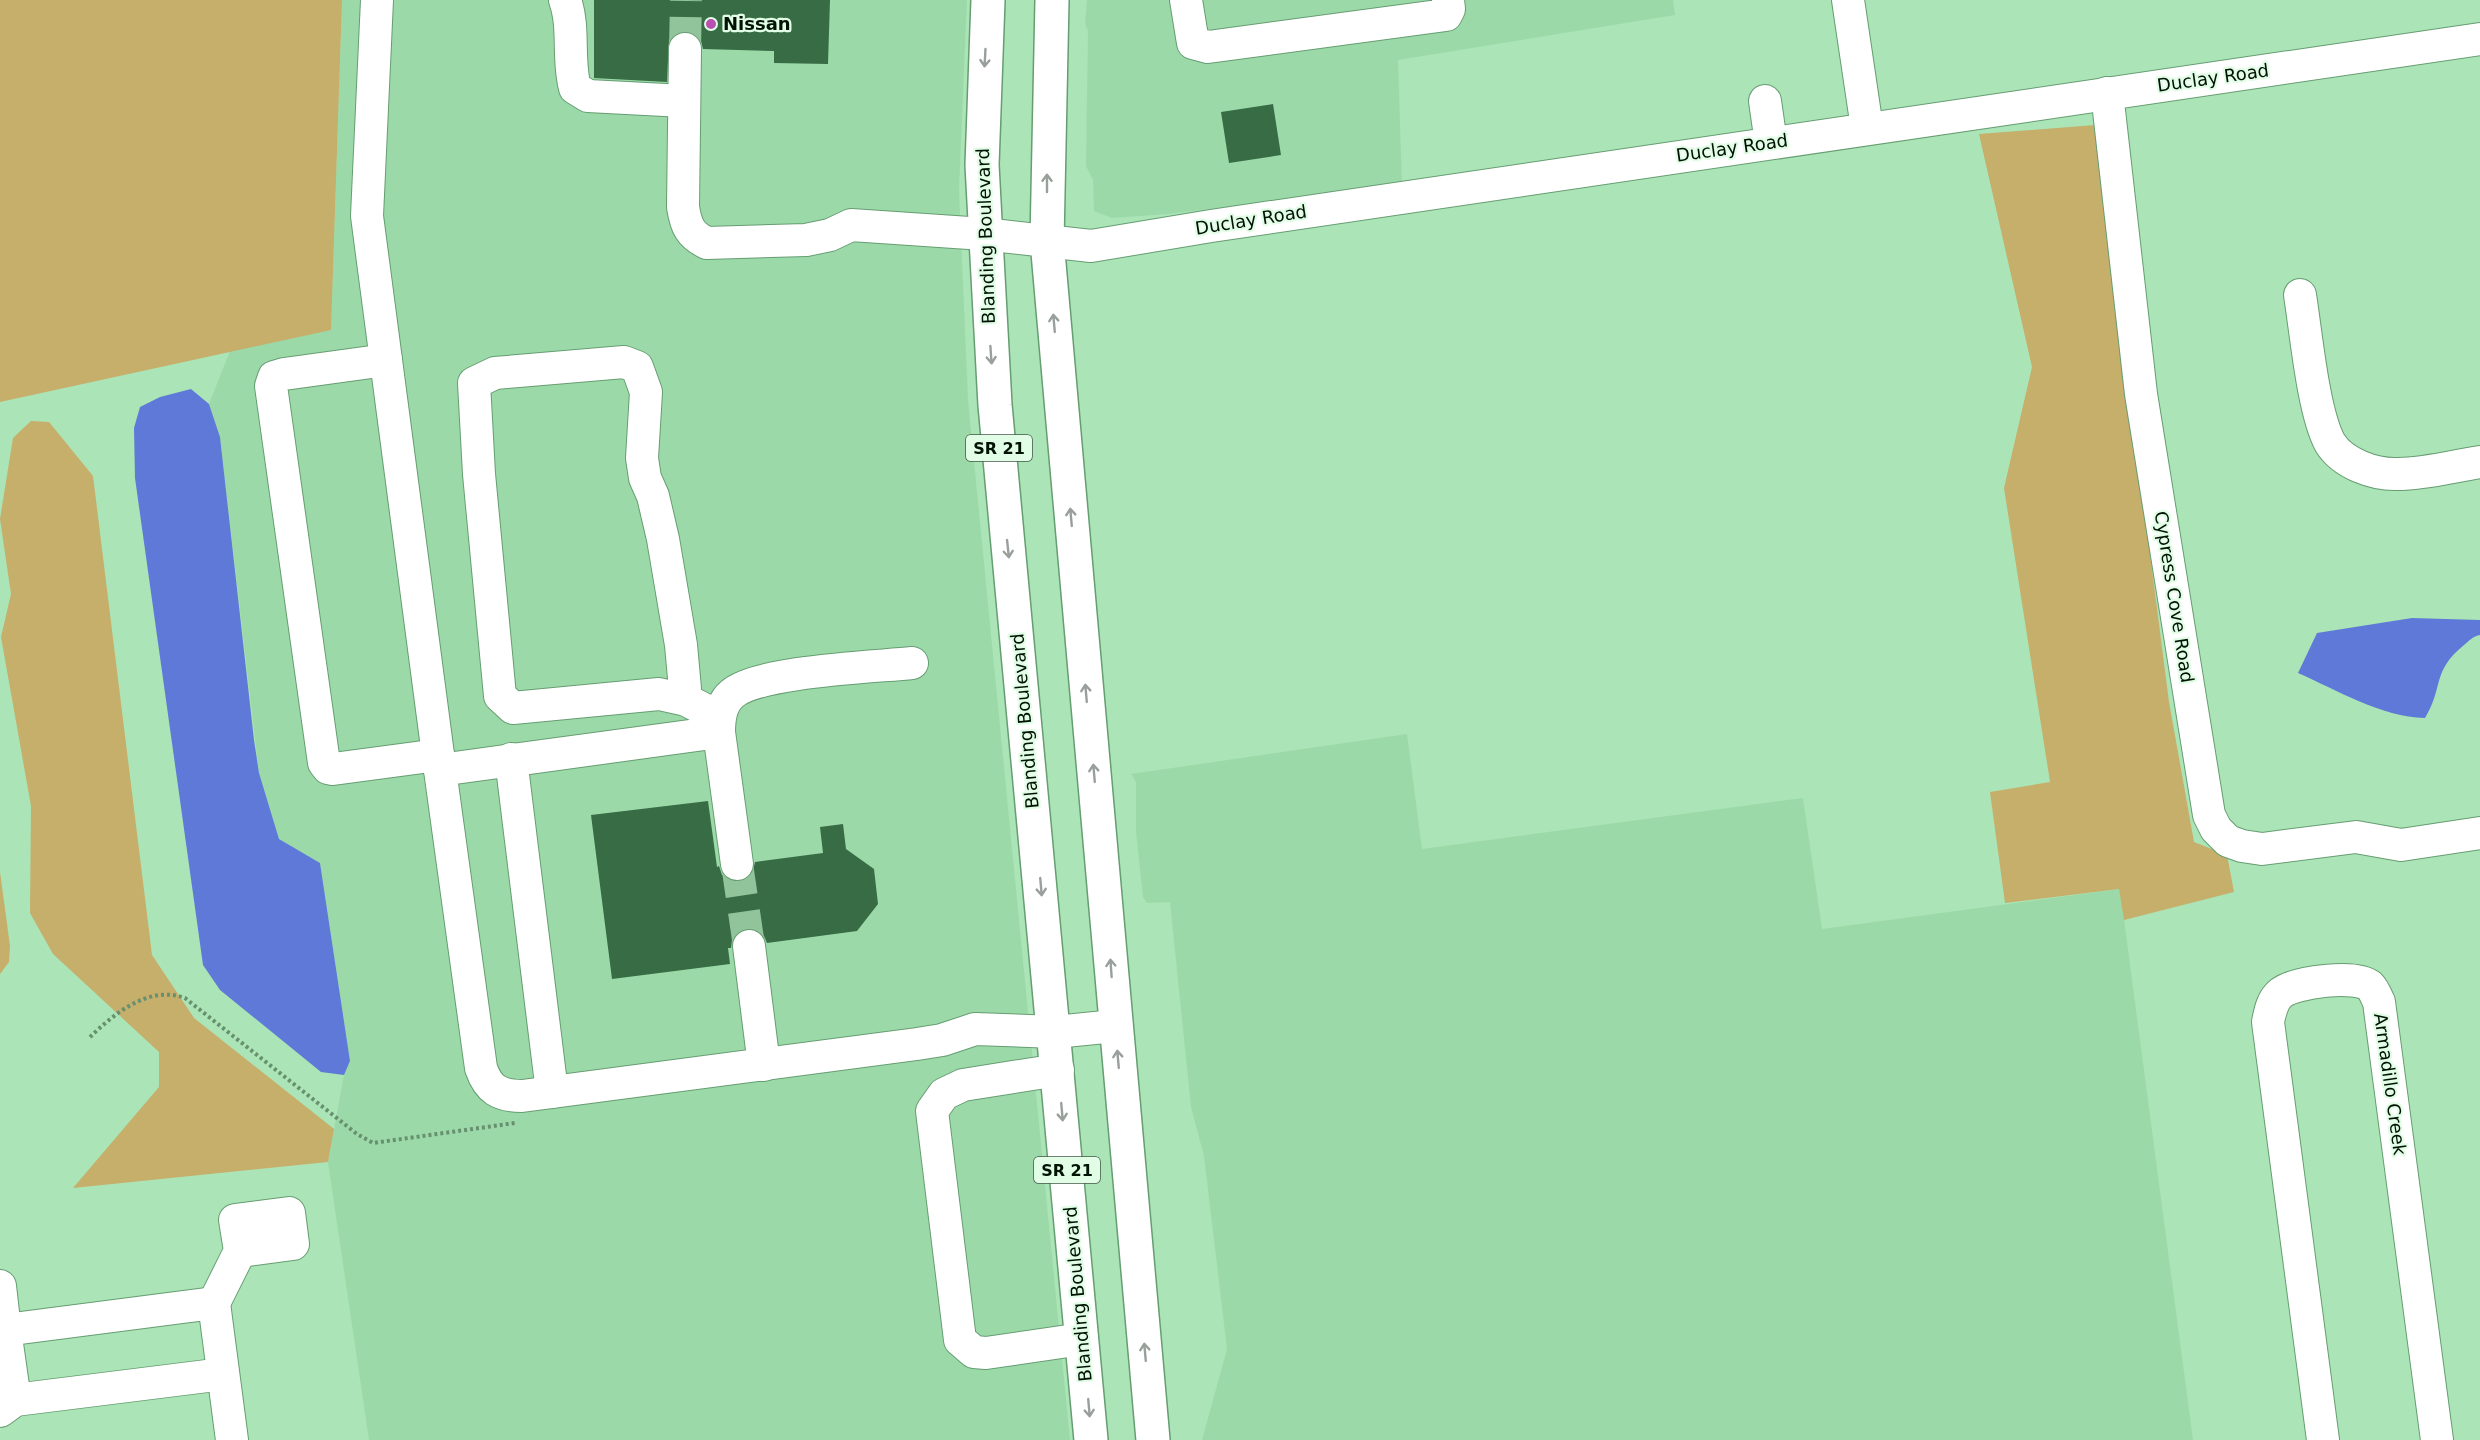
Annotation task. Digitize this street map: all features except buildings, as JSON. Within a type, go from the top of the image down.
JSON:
[{"type":"main road","name":"Blanding Boulevard","points":[[988,0],[982,165],[994,405],[1091,1440]]},
{"type":"main road","points":[[1052,0],[1047,241],[1153,1440]]},
{"type":"street","points":[[377,0],[367,216],[439,762],[483,1074],[492,1089],[500,1094],[522,1096],[925,1043],[975,1029],[1054,1032],[1115,1026]]},
{"type":"street","points":[[564,0],[570,14],[571,75],[575,88],[588,96],[684,101]]},
{"type":"street","points":[[1186,0],[1193,43],[1208,48],[1446,15],[1449,9],[1448,0]]},
{"type":"street","points":[[1848,0],[1867,128]]},
{"type":"street","name":"Duclay Road","points":[[685,49],[686,223],[694,236],[707,243],[806,240],[830,235],[851,225],[984,234],[1091,246],[1867,128],[2480,39]]},
{"type":"street","name":"Cypress Cove Road","points":[[2107,93],[2141,394],[2209,815],[2216,829],[2228,841],[2262,849],[2356,837],[2401,845],[2480,832]]},
{"type":"street","points":[[1765,101],[1771,143]]},
{"type":"street","points":[[2300,295],[2320,414],[2331,444],[2350,461],[2371,471],[2398,474],[2480,462]]},
{"type":"street","points":[[386,360],[284,374],[274,377],[271,386],[324,763],[328,768],[511,759],[719,724]]},
{"type":"street","points":[[686,700],[681,645],[663,539],[653,496],[645,478],[642,458],[646,392],[637,367],[624,362],[495,373],[474,383],[479,474],[500,696],[513,708],[659,694],[686,700],[719,724]]},
{"type":"street","points":[[737,864],[719,724],[731,694],[757,682],[912,663]]},
{"type":"street","points":[[511,759],[552,1092]]},
{"type":"street","points":[[748,946],[764,1065]]},
{"type":"street","name":"Armadillo Creek","points":[[2323,1440],[2268,1022],[2271,1006],[2286,990],[2351,979],[2370,986],[2379,1002],[2437,1440]]},
{"type":"street","points":[[1058,1070],[963,1085],[944,1094],[932,1111],[960,1340],[974,1353],[986,1353],[1082,1339]]},
{"type":"street","points":[[232,1440],[214,1303],[240,1251]]},
{"type":"street","points":[[0,1286],[5,1329],[7,1406],[223,1374]]},
{"type":"street","points":[[5,1329],[214,1303]]},
{"type":"path","points":[[90,1037],[111,1016],[143,999],[160,993],[175,994],[185,998],[357,1134],[373,1143],[519,1123]]},
{"type":"shaded area","points":[[0,0],[342,0],[331,330],[0,402]]},
{"type":"shaded area","points":[[342,0],[967,0],[959,189],[968,400],[1070,1440],[369,1440],[328,1162],[344,1075],[350,1061],[320,863],[279,839],[259,773],[220,437],[209,404],[230,351],[331,329]]},
{"type":"shaded area","points":[[1087,0],[1673,0],[1675,15],[1398,60],[1402,186],[1168,214],[1112,218],[1094,211],[1093,180],[1086,166],[1088,31],[1085,23]]},
{"type":"shaded area","points":[[2095,125],[2169,702],[2194,842],[2227,855],[2234,892],[2124,920],[2119,889],[2005,903],[1990,792],[2050,782],[2004,488],[2032,367],[1979,134]]},
{"type":"shaded area","points":[[31,421],[49,422],[93,476],[152,955],[194,1018],[334,1129],[328,1162],[73,1188],[159,1087],[159,1052],[53,954],[30,913],[31,806],[1,637],[11,594],[0,519],[13,438]]},
{"type":"shaded area","points":[[1407,734],[1422,849],[1803,798],[1822,929],[2120,889],[2193,1440],[1202,1440],[1227,1349],[1204,1156],[1191,1107],[1170,902],[1147,903],[1143,897],[1136,832],[1136,782],[1131,774]]},
{"type":"shaded area","points":[[0,872],[10,946],[9,962],[0,974]]},
{"type":"water","points":[[191,389],[209,404],[220,437],[259,773],[279,839],[320,863],[350,1061],[344,1075],[321,1072],[220,990],[203,965],[135,478],[134,428],[140,407],[160,397]]},
{"type":"water","points":[[2412,618],[2480,620],[2480,635],[2469,640],[2447,663],[2425,718],[2376,708],[2298,673],[2317,633]]},
{"type":"tunnel","points":[[685,49],[686,0]]},
{"type":"tunnel","points":[[737,864],[749,946]]},
{"type":"place","name":"Nissan","points":[[711,24]]}]
